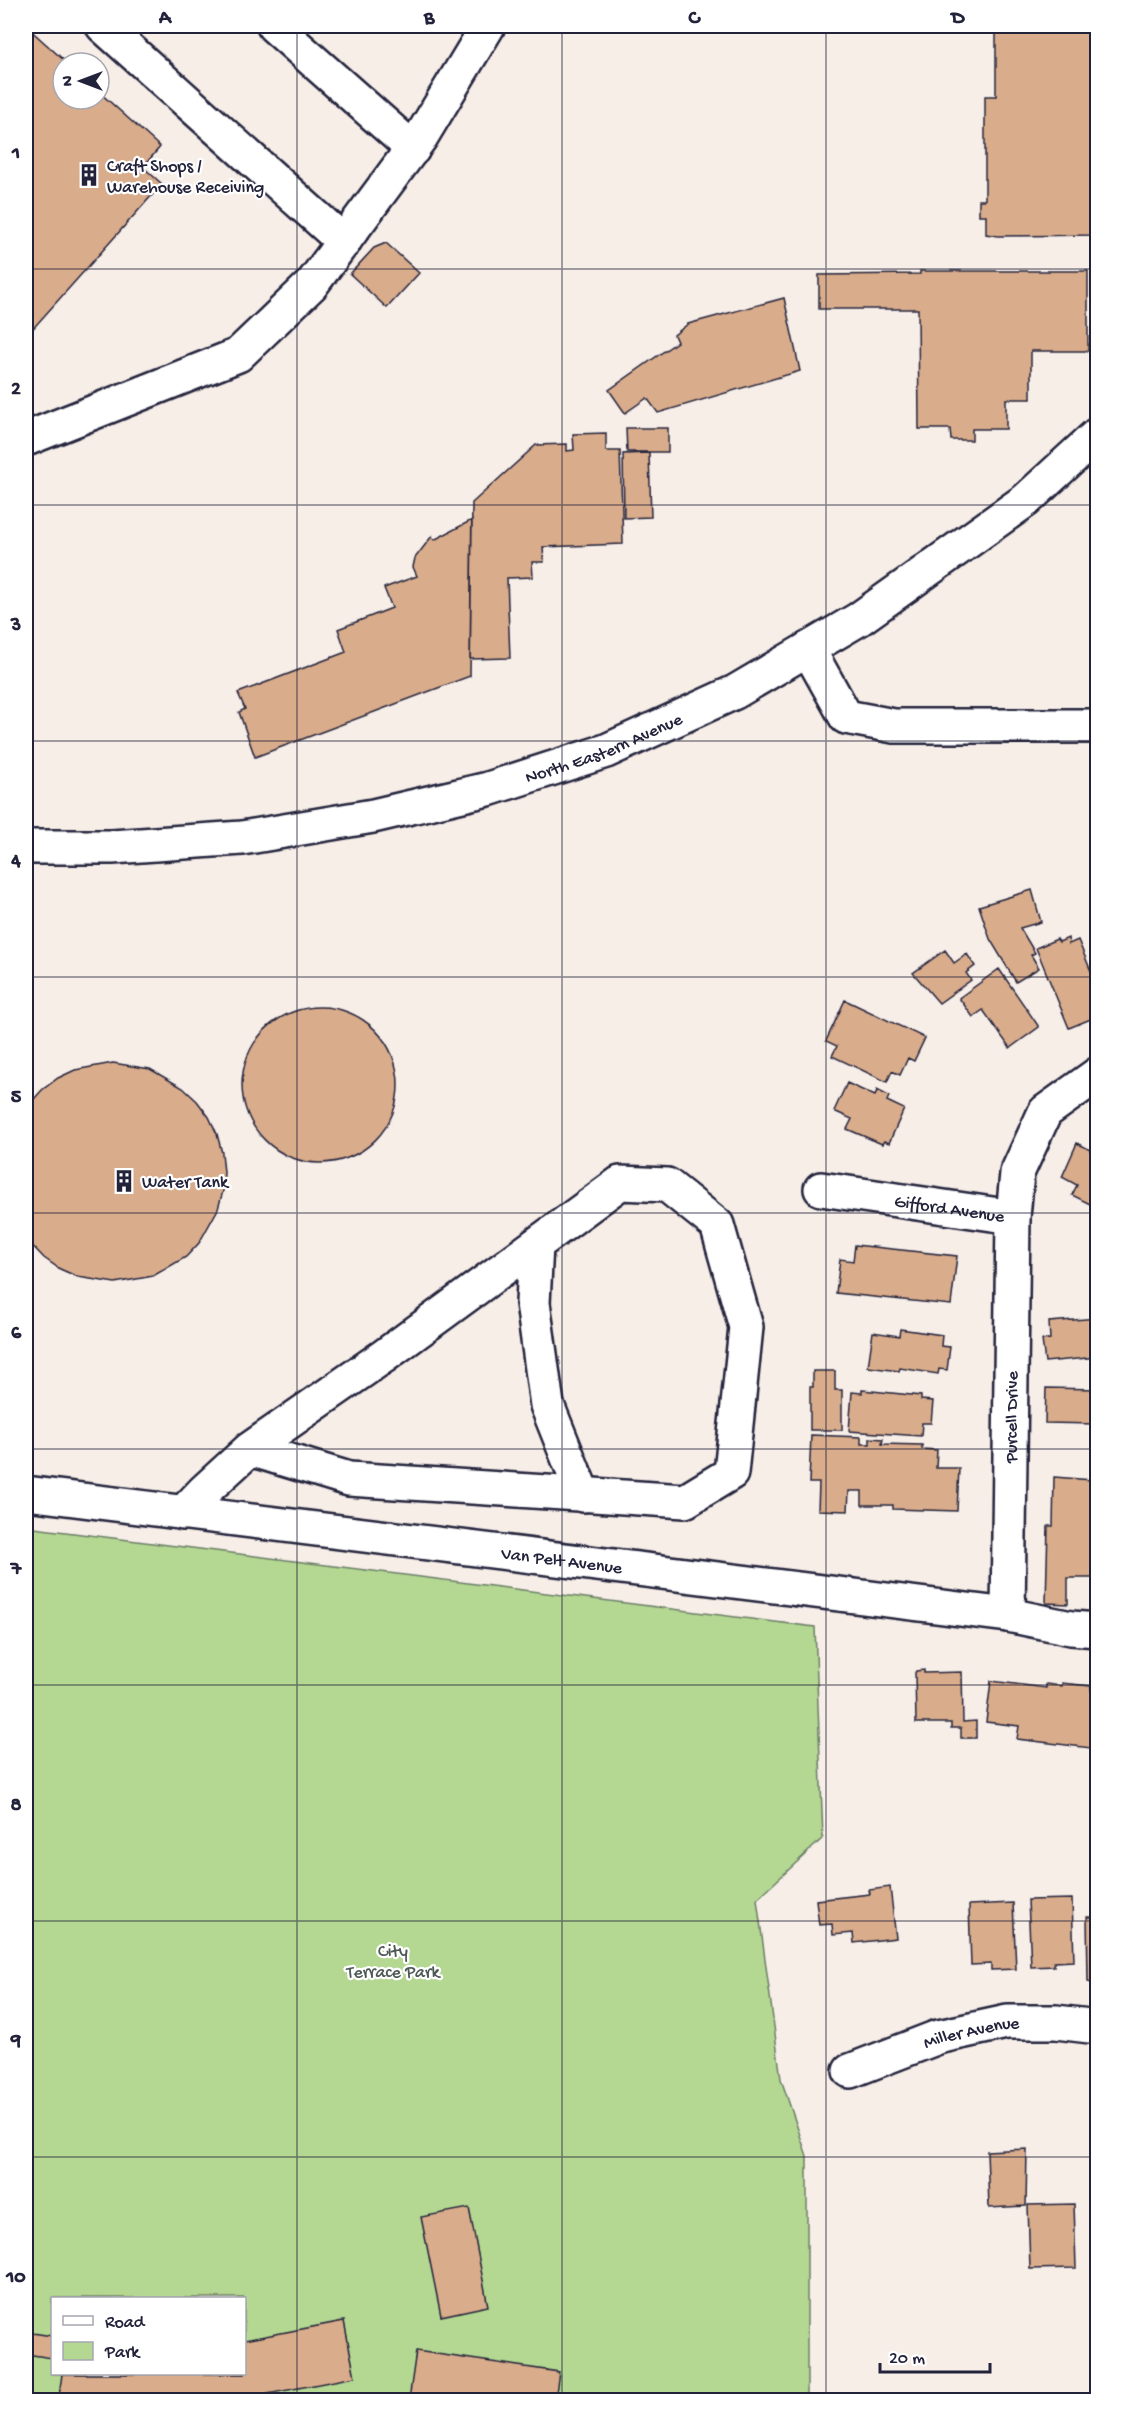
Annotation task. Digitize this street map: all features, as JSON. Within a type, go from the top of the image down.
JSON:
[{"type":"street","points":[[103,26],[344,242]]},
{"type":"street","points":[[274,26],[413,148]]},
{"type":"street","points":[[26,439],[238,355],[312,284],[344,242],[413,148],[488,26]]},
{"type":"street","name":"North Eastern Avenue","points":[[26,847],[112,847],[242,838],[373,816],[488,789],[606,751],[735,692],[860,619],[1026,500],[1098,434]]},
{"type":"street","points":[[808,649],[846,717],[894,726],[1098,726]]},
{"type":"street","name":"Gifford Avenue","points":[[821,1189],[1013,1218],[1017,1173],[1045,1112],[1098,1074]]},
{"type":"street","points":[[183,1513],[250,1449],[384,1356],[620,1183],[667,1185],[717,1225],[746,1327],[730,1473],[685,1501],[349,1479],[250,1449]]},
{"type":"street","name":"Purcell Drive","points":[[1008,1616],[1013,1218]]},
{"type":"street","points":[[536,1245],[533,1303],[547,1405],[583,1495]]},
{"type":"street","name":"Van Pelt Avenue","points":[[26,1493],[1008,1616],[1098,1630]]},
{"type":"street","name":"Miller Avenue","points":[[850,2071],[938,2037],[1007,2022],[1056,2022],[1098,2026]]},
{"type":"green space","name":"City Terrace Park","points":[[26,1527],[815,1627],[823,1838],[757,1899],[781,2079],[807,2156],[807,2400],[26,2400]]},
{"type":"building","name":"Craft Shops / Warehouse Receiving","points":[[26,26],[54,51],[51,51],[51,111],[111,111],[111,103],[160,147],[143,167],[162,184],[29,333],[26,330]]},
{"type":"building","points":[[996,26],[1098,26],[1098,235],[998,236],[986,234],[986,215],[979,215],[979,200],[985,200],[985,96],[996,96]]},
{"type":"building","points":[[386,243],[419,273],[387,308],[350,274],[374,248]]},
{"type":"building","points":[[920,271],[1088,271],[1088,351],[1031,351],[1031,399],[1006,399],[1006,429],[972,429],[972,440],[951,440],[950,429],[919,429],[918,309],[819,309],[819,275],[920,274]]},
{"type":"building","points":[[784,298],[800,371],[658,413],[647,398],[625,413],[609,390],[677,342],[674,335],[688,324]]},
{"type":"building","points":[[626,428],[668,428],[668,452],[627,452]]},
{"type":"building","points":[[606,433],[606,451],[620,451],[623,544],[543,547],[544,562],[532,562],[533,577],[507,578],[510,658],[470,659],[472,503],[536,445],[567,444],[567,451],[574,450],[573,434]]},
{"type":"building","points":[[649,453],[651,517],[624,518],[623,454]]},
{"type":"building","points":[[472,520],[470,676],[255,757],[239,712],[245,709],[238,693],[346,652],[338,629],[392,608],[384,588],[417,576],[413,567],[415,558],[432,536],[434,540]]},
{"type":"building","points":[[1032,890],[1041,922],[1020,928],[1035,953],[1031,955],[1039,968],[1016,982],[990,939],[979,906]]},
{"type":"building","points":[[1068,938],[1069,944],[1078,940],[1098,988],[1098,1016],[1069,1028],[1036,948],[1057,939],[1059,942]]},
{"type":"building","points":[[945,950],[954,963],[967,954],[975,966],[966,973],[971,980],[939,1003],[913,973]]},
{"type":"building","points":[[999,969],[1039,1027],[1010,1048],[983,1010],[973,1017],[959,998]]},
{"type":"building","points":[[845,1000],[925,1038],[914,1061],[908,1058],[900,1075],[892,1071],[887,1082],[832,1056],[837,1046],[826,1041]]},
{"type":"building","points":[[320,1007],[335,1008],[350,1013],[375,1030],[392,1055],[397,1070],[397,1100],[392,1115],[375,1140],[350,1157],[335,1162],[320,1163],[305,1162],[290,1157],[265,1140],[248,1115],[243,1100],[242,1085],[243,1070],[248,1055],[265,1030],[290,1013],[305,1008]]},
{"type":"building","name":"Water Tank","points":[[113,1063],[150,1069],[183,1088],[197,1101],[209,1117],[217,1134],[224,1172],[223,1191],[218,1209],[199,1243],[186,1257],[153,1276],[115,1283],[78,1277],[60,1269],[44,1258],[26,1239],[26,1108],[42,1090],[58,1078],[75,1070]]},
{"type":"building","points":[[847,1083],[875,1096],[877,1090],[889,1096],[887,1101],[904,1109],[889,1143],[884,1141],[882,1144],[847,1129],[852,1119],[834,1111]]},
{"type":"building","points":[[1077,1143],[1098,1154],[1098,1208],[1072,1195],[1077,1185],[1062,1177]]},
{"type":"building","points":[[855,1245],[957,1256],[951,1305],[836,1293],[840,1259],[853,1261]]},
{"type":"building","points":[[1098,1318],[1098,1357],[1045,1362],[1042,1340],[1050,1339],[1049,1322]]},
{"type":"building","points":[[900,1329],[942,1335],[941,1346],[950,1347],[947,1370],[939,1369],[938,1374],[900,1368],[899,1371],[868,1367],[873,1332],[899,1336]]},
{"type":"building","points":[[813,1371],[835,1371],[835,1390],[842,1390],[842,1430],[810,1430],[810,1387],[813,1387]]},
{"type":"building","points":[[1046,1388],[1097,1389],[1097,1424],[1045,1423]]},
{"type":"building","points":[[862,1390],[921,1396],[921,1400],[933,1401],[931,1423],[922,1423],[921,1436],[849,1431],[852,1392],[862,1393]]},
{"type":"building","points":[[811,1435],[861,1437],[861,1444],[870,1444],[870,1438],[883,1439],[882,1444],[922,1445],[922,1449],[937,1450],[936,1468],[959,1468],[957,1511],[893,1509],[893,1505],[862,1505],[862,1491],[849,1491],[848,1511],[818,1510],[819,1483],[809,1483]]},
{"type":"building","points":[[1054,1477],[1092,1480],[1091,1502],[1098,1502],[1098,1578],[1068,1578],[1068,1604],[1046,1603],[1048,1526],[1053,1526]]},
{"type":"building","points":[[924,1670],[924,1673],[962,1672],[963,1722],[976,1721],[976,1738],[961,1738],[961,1728],[951,1728],[951,1723],[916,1723],[915,1673]]},
{"type":"building","points":[[991,1681],[1046,1688],[1046,1684],[1062,1686],[1062,1683],[1091,1686],[1091,1690],[1098,1690],[1091,1748],[1017,1739],[1019,1726],[986,1722]]},
{"type":"building","points":[[890,1887],[896,1938],[854,1943],[853,1933],[833,1935],[832,1924],[819,1925],[816,1900],[870,1894],[869,1890]]},
{"type":"building","points":[[1072,1899],[1074,1961],[1054,1962],[1054,1966],[1031,1967],[1028,1900]]},
{"type":"building","points":[[1013,1903],[1016,1969],[991,1970],[991,1964],[971,1965],[969,1905]]},
{"type":"building","points":[[1087,1917],[1098,1917],[1098,1985],[1088,1982]]},
{"type":"building","points":[[1027,2149],[1026,2206],[989,2208],[987,2151]]},
{"type":"building","points":[[1074,2204],[1076,2268],[1030,2269],[1028,2205]]},
{"type":"building","points":[[469,2208],[488,2306],[441,2316],[421,2217]]},
{"type":"building","points":[[26,2210],[32,2247],[26,2265]]},
{"type":"building","points":[[344,2321],[355,2377],[237,2400],[87,2400],[59,2397],[62,2375],[246,2375],[246,2340]]},
{"type":"building","points":[[26,2332],[51,2336],[51,2358],[26,2354]]},
{"type":"building","points":[[416,2351],[559,2372],[555,2400],[409,2400]]},
{"type":"place","name":"Craft Shops / Warehouse Receiving","points":[[89,175]]},
{"type":"place","name":"Water Tank","points":[[124,1181]]}]
